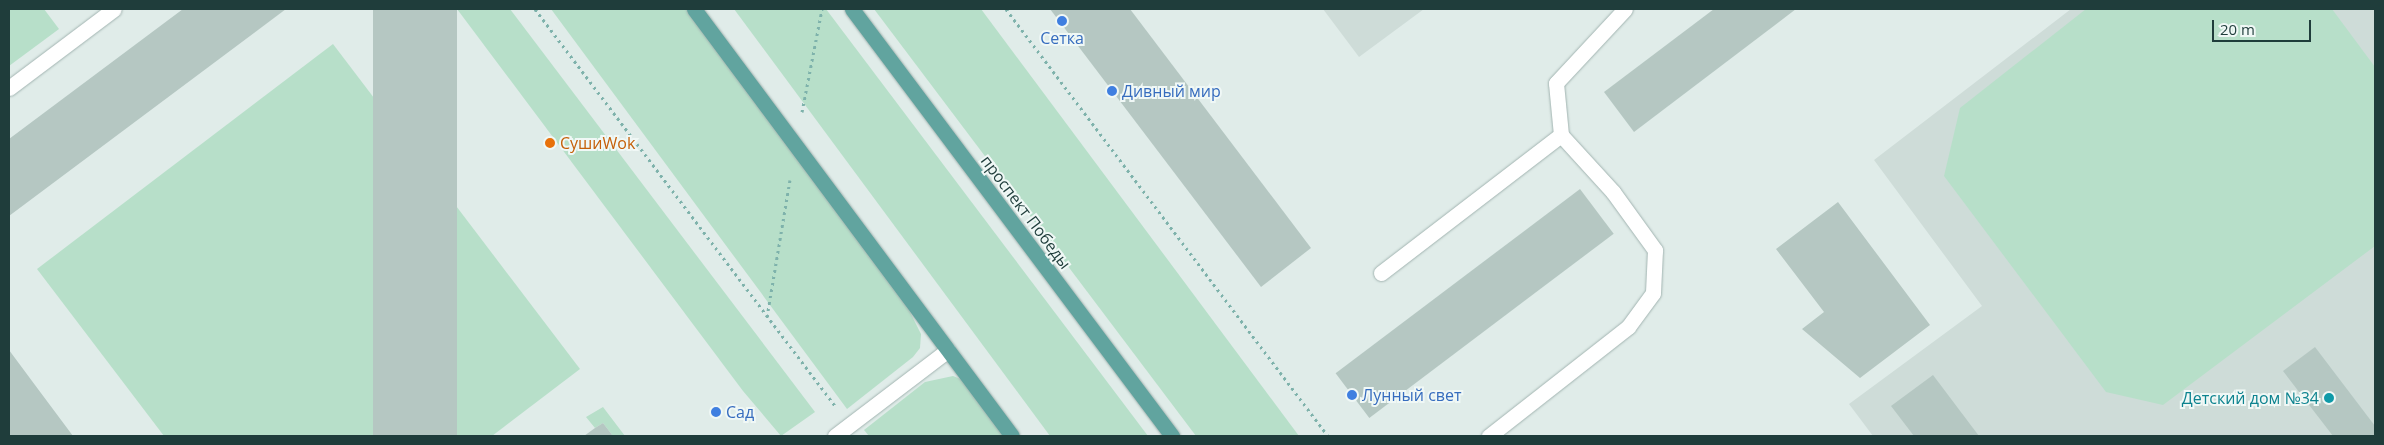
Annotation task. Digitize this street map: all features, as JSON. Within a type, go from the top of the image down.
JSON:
[{"type":"main road","points":[[694,9],[1012,436]]},
{"type":"main road","name":"проспект Победы","points":[[852,9],[1172,436]]},
{"type":"lane","points":[[9,88],[114,9]]},
{"type":"lane","points":[[1489,436],[1628,326],[1652,293],[1655,250],[1614,192],[1560,135],[1556,83],[1625,9]]},
{"type":"lane","points":[[1381,273],[1560,135]]},
{"type":"lane","points":[[835,436],[948,350]]},
{"type":"path","points":[[535,9],[767,317],[815,375],[849,426]]},
{"type":"path","points":[[1006,9],[1328,436]]},
{"type":"shaded area","points":[[1323,9],[1424,9],[1359,57]]},
{"type":"shaded area","points":[[2071,9],[2375,9],[2375,436],[1873,436],[1849,404],[1982,306],[1874,160]]},
{"type":"green space","points":[[9,9],[44,9],[59,29],[9,66]]},
{"type":"green space","points":[[457,9],[510,9],[815,412],[781,436],[743,391]]},
{"type":"green space","points":[[551,9],[686,9],[909,310],[921,334],[920,348],[913,357],[847,409]]},
{"type":"green space","points":[[734,9],[826,9],[1148,436],[1050,436]]},
{"type":"green space","points":[[874,9],[981,9],[1299,436],[1196,436]]},
{"type":"green space","points":[[2086,9],[2332,9],[2375,67],[2375,246],[2163,405],[2106,392],[1944,176],[1960,108]]},
{"type":"green space","points":[[333,44],[580,369],[492,436],[164,436],[37,269]]},
{"type":"green space","points":[[953,376],[963,380],[1004,436],[869,436],[864,430],[925,382]]},
{"type":"green space","points":[[603,407],[625,436],[613,436],[603,423],[595,428],[586,417]]},
{"type":"building","points":[[183,9],[286,9],[9,216],[9,139]]},
{"type":"building","points":[[373,9],[457,9],[457,436],[373,436]]},
{"type":"building","points":[[1050,9],[1130,9],[1311,248],[1261,287]]},
{"type":"building","points":[[1714,9],[1796,9],[1634,132],[1604,92]]},
{"type":"building","points":[[1580,189],[1614,234],[1369,418],[1336,373]]},
{"type":"building","points":[[1838,202],[1930,325],[1860,378],[1802,329],[1824,312],[1776,249]]},
{"type":"building","name":"Детский дом №34","points":[[2315,347],[2375,426],[2375,436],[2333,436],[2283,371]]},
{"type":"building","points":[[9,350],[32,381],[73,436],[9,436]]},
{"type":"building","points":[[1933,375],[1979,436],[1914,436],[1891,406]]},
{"type":"building","points":[[603,423],[613,436],[584,436],[595,428]]},
{"type":"place","name":"Сетка","points":[[1062,21]]},
{"type":"place","name":"Дивный мир","points":[[1112,91]]},
{"type":"place","name":"СушиWok","points":[[550,143]]},
{"type":"place","name":"Лунный свет","points":[[1352,395]]},
{"type":"place","name":"Детский дом №34","points":[[2329,398]]},
{"type":"place","name":"Сад","points":[[716,412]]}]
